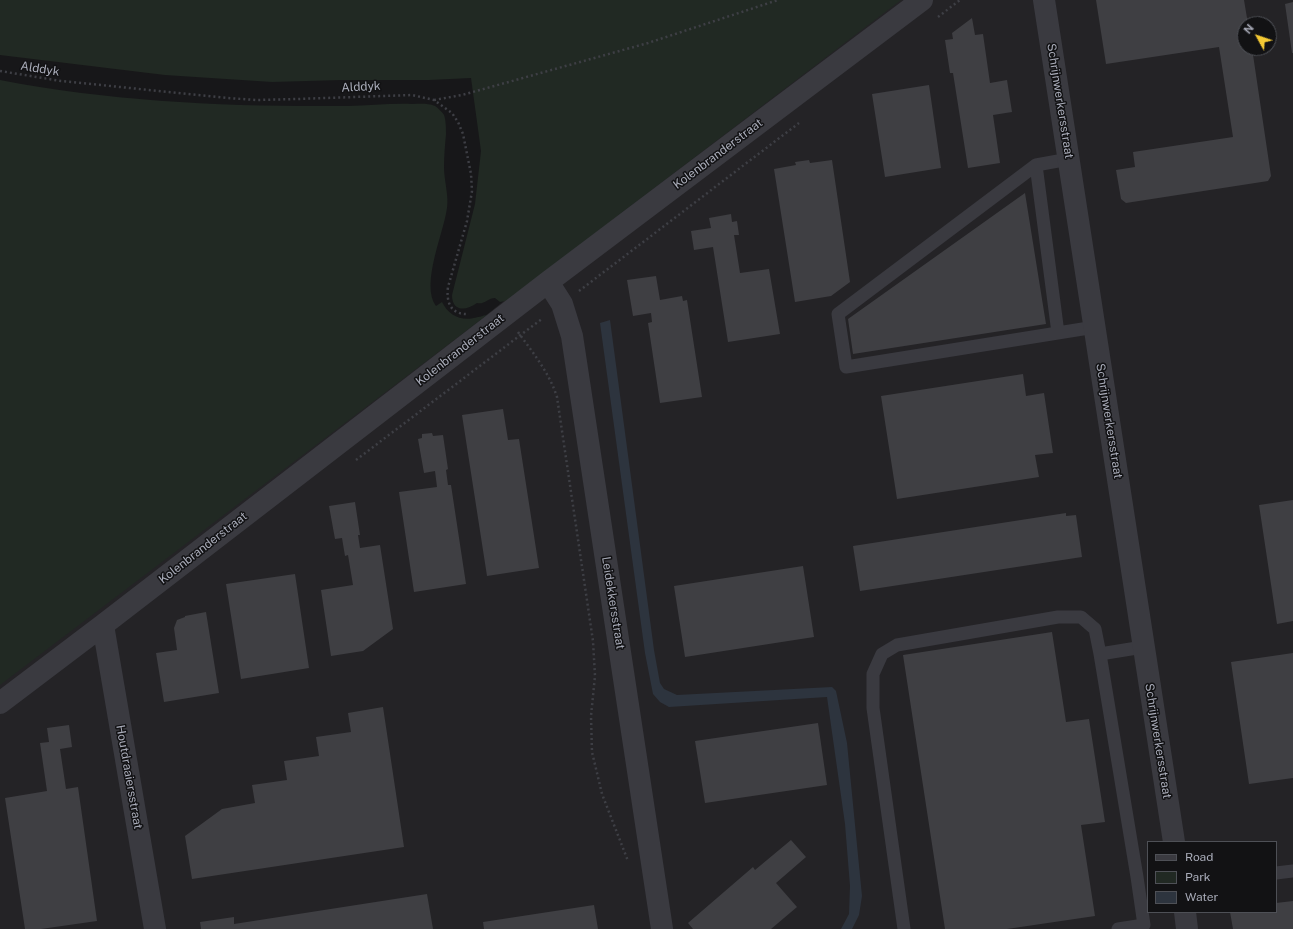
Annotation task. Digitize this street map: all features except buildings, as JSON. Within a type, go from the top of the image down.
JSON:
[{"type":"street","name":"Kolenbranderstraat","points":[[0,702],[103,625],[548,282],[922,0]]},
{"type":"street","name":"Schrijnwerkersstraat","points":[[1044,0],[1174,841]]},
{"type":"street","name":"Leidekkersstraat","points":[[548,282],[562,304],[572,336],[662,929]]},
{"type":"street","name":"Houtdraaiersstraat","points":[[103,625],[155,929]]},
{"type":"street","points":[[1184,913],[1187,929]]},
{"type":"lane","points":[[1069,159],[1036,165],[838,314],[846,367],[1095,327]]},
{"type":"lane","points":[[1036,165],[1058,333]]},
{"type":"lane","points":[[904,929],[873,708],[873,674],[882,654],[897,645],[1058,617],[1081,617],[1095,629],[1100,654],[1142,875],[1144,925],[1118,929]]},
{"type":"lane","points":[[1100,654],[1144,647]]},
{"type":"lane","points":[[1277,873],[1293,870]]},
{"type":"path","points":[[434,100],[462,95],[648,43],[778,0]]},
{"type":"path","points":[[935,19],[960,0]]},
{"type":"path","name":"Alddyk","points":[[0,72],[60,81],[256,100],[412,95],[434,100],[452,113],[458,122],[463,134],[472,174],[472,191],[469,209],[448,287],[447,298],[453,310],[461,314],[475,312]]},
{"type":"path","points":[[355,461],[802,121]]},
{"type":"path","points":[[505,315],[538,359],[552,382],[557,397],[593,641],[595,676],[591,716],[592,752],[602,794],[628,863]]},
{"type":"shaded area","points":[[880,0],[1293,0],[1293,929],[0,929],[0,671],[485,316]]},
{"type":"green space","points":[[0,0],[901,0],[506,301],[500,302],[493,298],[477,303],[468,308],[460,308],[454,305],[452,295],[475,204],[481,151],[471,78],[272,82],[165,75],[0,55]]},
{"type":"green space","points":[[0,80],[86,93],[173,102],[304,106],[429,104],[435,106],[444,115],[446,122],[444,167],[447,208],[434,258],[431,285],[432,297],[436,306],[442,302],[448,311],[457,317],[467,319],[487,315],[0,685]]},
{"type":"water","points":[[610,320],[654,650],[660,683],[664,689],[677,695],[832,687],[836,691],[847,743],[862,896],[859,915],[852,929],[841,929],[849,914],[850,886],[845,824],[827,697],[669,707],[660,702],[653,694],[645,653],[600,323]]}]
